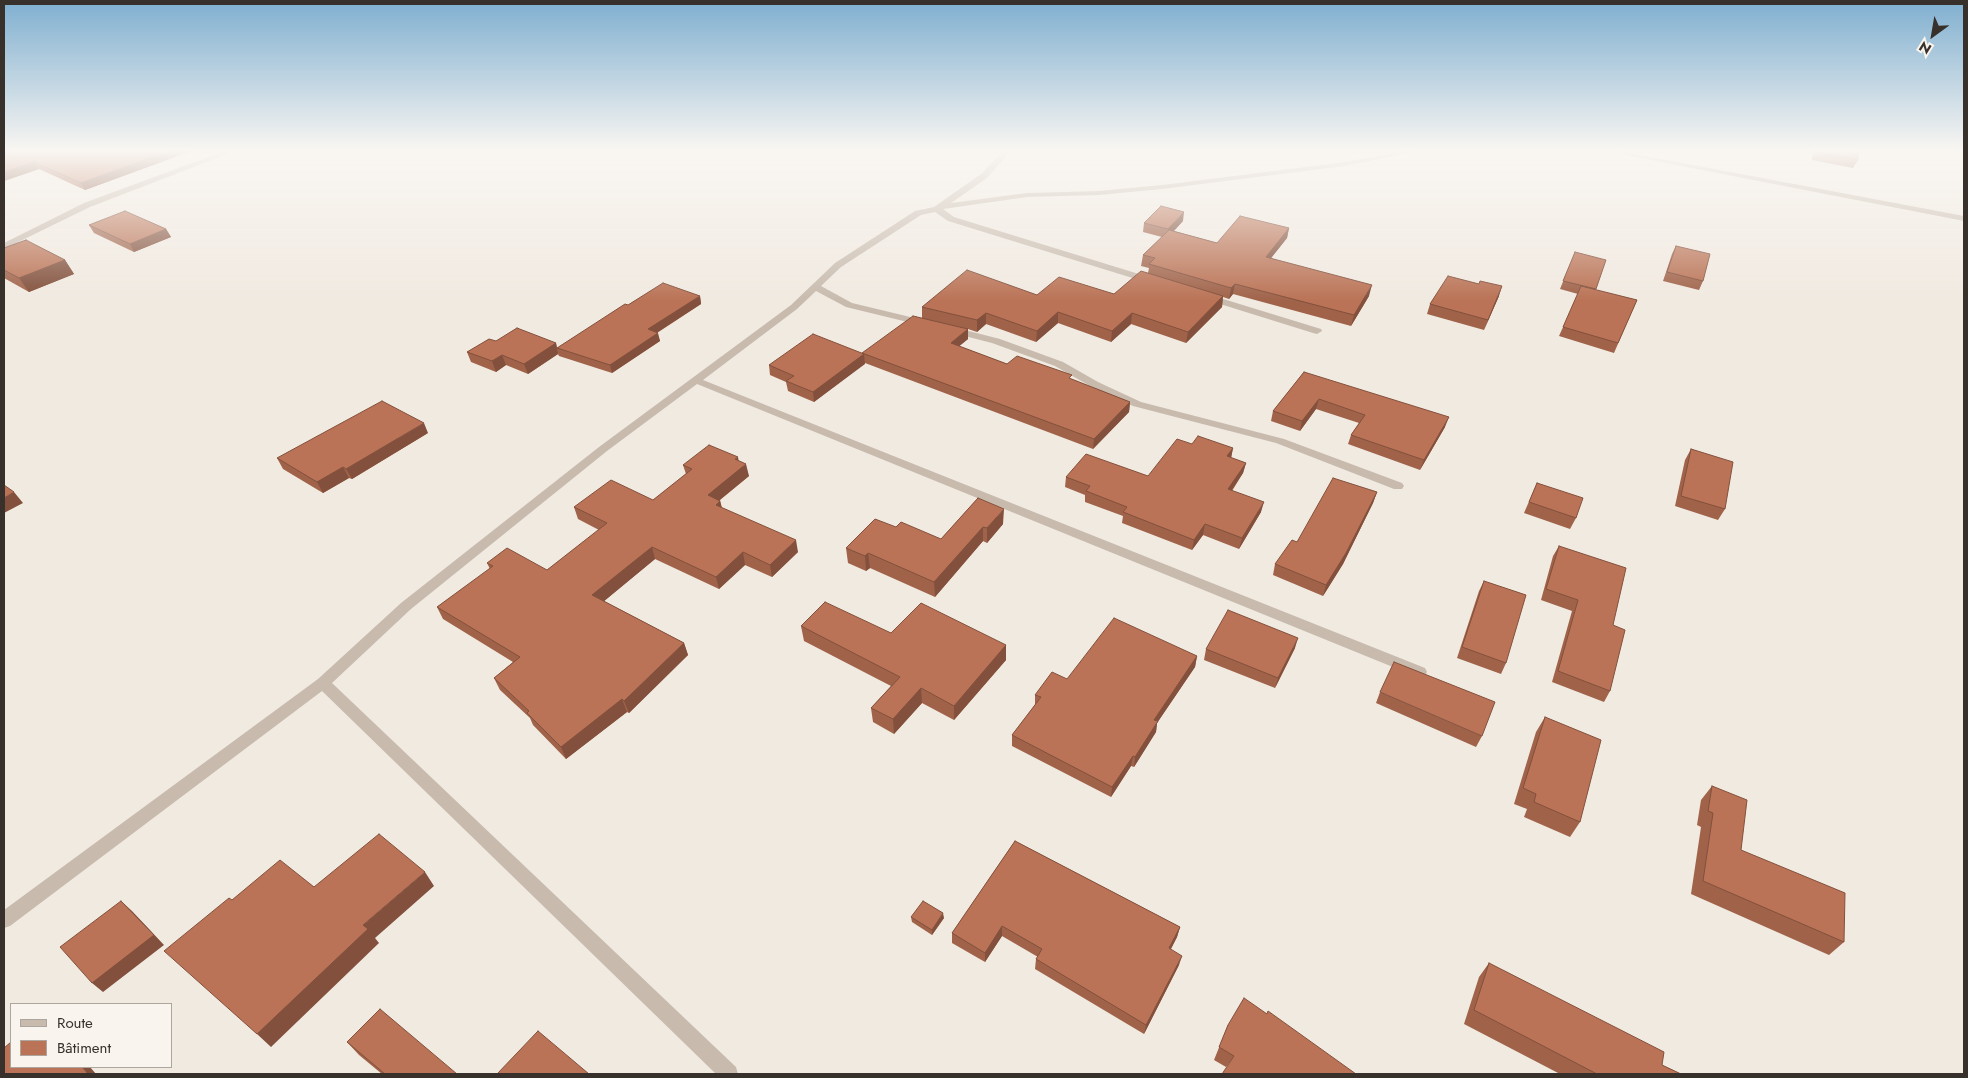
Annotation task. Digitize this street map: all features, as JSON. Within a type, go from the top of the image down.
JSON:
[{"type":"street","points":[[4,246],[100,200]]},
{"type":"street","points":[[937,208],[948,200]]},
{"type":"street","points":[[4,920],[323,683],[406,606],[603,449],[794,307],[838,265],[918,213],[978,200]]},
{"type":"street","points":[[1866,200],[1964,219]]},
{"type":"street","points":[[937,208],[951,219],[1158,282]]},
{"type":"street","points":[[815,287],[849,305],[996,340],[1059,364],[1094,384],[1137,404],[1280,441],[1398,486]]},
{"type":"street","points":[[1195,294],[1317,331]]},
{"type":"street","points":[[695,380],[1420,672]]},
{"type":"street","points":[[323,683],[729,1074]]},
{"type":"building","points":[[1161,206],[1184,212],[1168,229],[1144,223]]},
{"type":"building","points":[[125,211],[166,229],[130,244],[89,225]]},
{"type":"building","points":[[1240,216],[1289,228],[1266,257],[1372,285],[1354,315],[1235,284],[1231,288],[1149,264],[1155,258],[1143,255],[1169,230],[1217,243]]},
{"type":"building","points":[[26,240],[65,260],[19,278],[4,270],[4,248]]},
{"type":"building","points":[[1676,246],[1710,254],[1703,281],[1667,272]]},
{"type":"building","points":[[1575,252],[1606,260],[1596,289],[1563,281]]},
{"type":"building","points":[[967,270],[1037,295],[1059,277],[1114,294],[1141,271],[1223,296],[1188,332],[1132,313],[1112,331],[1058,312],[1037,331],[986,313],[977,320],[922,307]]},
{"type":"building","points":[[1448,276],[1479,284],[1480,281],[1502,286],[1488,320],[1430,304]]},
{"type":"building","points":[[663,283],[700,296],[648,329],[658,333],[610,365],[557,348],[625,304],[628,305]]},
{"type":"building","points":[[1581,286],[1637,300],[1618,343],[1563,327]]},
{"type":"building","points":[[913,316],[968,329],[951,343],[1007,364],[1017,356],[1072,375],[1069,378],[1130,402],[1094,439],[862,353]]},
{"type":"building","points":[[517,328],[556,343],[524,364],[502,355],[492,361],[467,352],[489,339],[496,341]]},
{"type":"building","points":[[813,334],[864,354],[813,392],[786,381],[794,376],[769,365]]},
{"type":"building","points":[[1304,372],[1449,417],[1424,460],[1351,435],[1365,415],[1319,399],[1302,421],[1273,411]]},
{"type":"building","points":[[382,401],[424,423],[346,469],[343,467],[317,482],[277,458]]},
{"type":"building","points":[[1198,436],[1233,448],[1227,456],[1246,463],[1228,489],[1264,502],[1242,538],[1205,524],[1194,540],[1123,512],[1127,507],[1086,491],[1090,486],[1066,477],[1086,454],[1148,476],[1177,439],[1192,444]]},
{"type":"building","points":[[709,445],[738,457],[735,459],[746,464],[708,495],[720,501],[716,505],[796,540],[770,565],[743,552],[716,577],[652,547],[592,595],[684,643],[624,701],[622,699],[561,747],[527,713],[529,711],[494,678],[520,657],[437,607],[493,566],[487,563],[507,548],[547,570],[607,523],[574,507],[611,480],[653,500],[692,469],[683,465]]},
{"type":"building","points":[[1691,449],[1733,462],[1725,509],[1681,496]]},
{"type":"building","points":[[1333,478],[1377,492],[1346,553],[1326,585],[1275,564],[1292,540],[1297,542]]},
{"type":"building","points":[[1537,483],[1583,498],[1576,518],[1529,502]]},
{"type":"building","points":[[4,485],[14,492],[4,498]]},
{"type":"building","points":[[978,498],[1004,509],[987,528],[983,527],[934,582],[868,553],[865,556],[846,548],[875,519],[896,527],[901,522],[941,539]]},
{"type":"building","points":[[1559,546],[1626,568],[1613,625],[1625,630],[1610,691],[1558,671],[1578,600],[1546,589]]},
{"type":"building","points":[[1484,581],[1526,595],[1506,663],[1462,647]]},
{"type":"building","points":[[825,602],[891,633],[921,603],[1006,645],[954,706],[921,688],[893,719],[871,708],[900,677],[801,626]]},
{"type":"building","points":[[1228,610],[1298,638],[1278,678],[1206,649]]},
{"type":"building","points":[[1114,618],[1197,656],[1154,720],[1158,721],[1135,757],[1133,756],[1112,787],[1012,735],[1041,697],[1035,695],[1052,672],[1067,679]]},
{"type":"building","points":[[1394,662],[1495,702],[1482,736],[1380,692]]},
{"type":"building","points":[[1545,717],[1601,740],[1580,822],[1534,802],[1536,794],[1523,788]]},
{"type":"building","points":[[1712,786],[1747,800],[1741,850],[1845,893],[1844,942],[1703,881],[1713,813],[1708,811]]},
{"type":"building","points":[[379,834],[425,872],[363,925],[368,929],[257,1034],[164,951],[229,898],[232,900],[280,860],[314,887]]},
{"type":"building","points":[[1015,841],[1180,927],[1169,948],[1182,956],[1146,1025],[1036,959],[1042,949],[1002,926],[985,953],[952,933]]},
{"type":"building","points":[[121,901],[154,935],[92,983],[60,947]]},
{"type":"building","points":[[923,901],[943,913],[932,930],[911,917]]},
{"type":"building","points":[[1489,963],[1664,1052],[1662,1065],[1681,1074],[1597,1074],[1474,1010]]},
{"type":"building","points":[[1244,998],[1267,1014],[1268,1011],[1356,1074],[1222,1074],[1234,1056],[1219,1047],[1228,1025]]},
{"type":"building","points":[[380,1009],[457,1074],[385,1074],[347,1042]]},
{"type":"building","points":[[538,1031],[589,1074],[497,1074]]},
{"type":"building","points":[[10,1043],[10,1068],[83,1068],[88,1074],[4,1074],[4,1048]]}]
